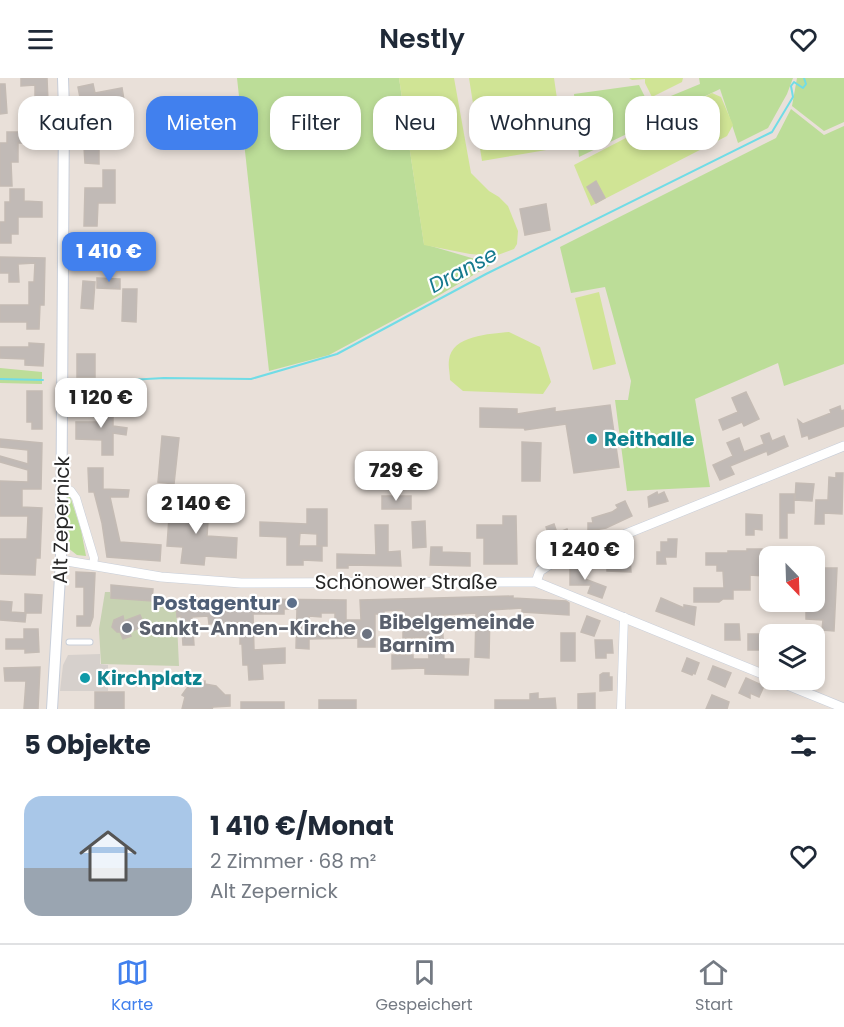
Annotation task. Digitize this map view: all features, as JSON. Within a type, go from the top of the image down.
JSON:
[{"type":"main road","name":"Alt Zepernick","points":[[52,709],[61,560],[63,78]]},
{"type":"street","points":[[536,582],[540,571],[549,565],[844,446]]},
{"type":"street","points":[[61,485],[71,491],[76,498],[94,558],[93,565]]},
{"type":"street","name":"Schönower Straße","points":[[61,560],[167,578],[241,583],[536,582],[759,672]]},
{"type":"street","points":[[621,709],[624,617]]},
{"type":"street","points":[[69,642],[90,642]]},
{"type":"street","points":[[801,690],[842,706]]},
{"type":"green space","points":[[237,78],[399,78],[402,96],[373,96],[373,150],[410,150],[424,244],[492,264],[329,355],[269,371],[245,150],[258,150],[258,96],[239,96]]},
{"type":"green space","points":[[399,78],[454,78],[471,173],[508,206],[518,231],[517,244],[514,249],[495,256],[470,254],[424,245],[410,150],[457,150],[457,96],[402,96]]},
{"type":"green space","points":[[469,78],[554,78],[557,96],[472,96]]},
{"type":"green space","points":[[629,78],[683,78],[682,82],[654,96],[652,96],[645,79],[632,80]]},
{"type":"green space","points":[[699,78],[793,78],[768,128],[738,143],[720,89],[705,96],[671,96],[700,84]]},
{"type":"green space","points":[[797,78],[844,78],[844,122],[824,131],[792,106]]},
{"type":"green space","points":[[639,85],[644,96],[625,96],[625,135],[613,141],[613,96],[574,96],[574,94]]},
{"type":"green space","points":[[720,97],[733,125],[727,136],[720,140]]},
{"type":"green space","points":[[791,109],[824,135],[844,126],[844,364],[784,386],[778,363],[695,399],[710,487],[627,491],[615,400],[628,400],[631,381],[605,287],[571,293],[560,247],[776,138]]},
{"type":"green space","points":[[625,138],[625,150],[700,150],[591,206],[574,165],[603,150],[613,150],[613,145]]},
{"type":"green space","points":[[480,150],[546,150],[482,161]]},
{"type":"green space","points":[[578,150],[594,150],[579,157]]},
{"type":"green space","points":[[599,292],[616,364],[593,370],[575,298]]},
{"type":"green space","points":[[509,332],[540,347],[551,382],[543,394],[463,391],[450,380],[449,360],[457,345],[473,337]]},
{"type":"green space","points":[[0,368],[42,372],[42,384],[0,383]]},
{"type":"green space","points":[[69,493],[81,530],[86,556],[77,555],[68,548],[66,494]]},
{"type":"green space","points":[[105,592],[110,592],[111,598],[176,602],[179,666],[101,664],[99,629]]},
{"type":"shaded area","name":"Kirchplatz","points":[[100,654],[100,664],[108,665],[108,691],[60,691],[63,665],[68,655]]},
{"type":"building","points":[[21,78],[47,78],[48,96],[35,96],[35,85],[21,86]]},
{"type":"building","points":[[0,84],[5,84],[7,113],[0,114]]},
{"type":"building","points":[[93,84],[95,93],[122,88],[123,96],[80,96],[78,87]]},
{"type":"building","points":[[7,132],[18,132],[18,162],[11,162],[12,186],[0,186],[0,143],[7,143]]},
{"type":"building","points":[[84,150],[99,150],[99,164],[85,163]]},
{"type":"building","points":[[103,170],[115,170],[115,203],[98,203],[97,226],[84,226],[85,188],[103,188]]},
{"type":"building","points":[[596,181],[605,198],[596,203],[587,187]]},
{"type":"building","points":[[10,189],[24,189],[24,201],[42,202],[42,217],[18,217],[18,234],[11,234],[11,243],[0,243],[0,222],[5,222],[5,202],[10,202]]},
{"type":"building","points":[[546,204],[550,230],[525,235],[520,209]]},
{"type":"building","points":[[121,233],[136,234],[136,252],[120,252]]},
{"type":"building","points":[[83,247],[101,247],[101,258],[83,257]]},
{"type":"building","points":[[0,257],[45,258],[44,305],[40,305],[39,329],[27,329],[27,322],[0,322],[0,305],[29,305],[29,282],[34,282],[35,263],[18,264],[19,282],[9,282],[9,273],[0,273]]},
{"type":"building","points":[[97,278],[120,279],[120,289],[97,288]]},
{"type":"building","points":[[83,281],[95,282],[93,309],[81,308]]},
{"type":"building","points":[[123,289],[137,289],[136,322],[122,321]]},
{"type":"building","points":[[29,343],[44,344],[43,366],[25,365],[25,359],[0,358],[0,347],[29,347]]},
{"type":"building","points":[[77,354],[95,354],[95,377],[77,377]]},
{"type":"building","points":[[113,388],[146,388],[146,398],[113,398]]},
{"type":"building","points":[[27,391],[42,391],[42,429],[32,429],[32,422],[27,422]]},
{"type":"building","points":[[746,392],[759,419],[744,426],[742,422],[723,430],[719,420],[738,412],[732,398]]},
{"type":"building","points":[[107,397],[113,398],[113,426],[127,428],[126,435],[113,433],[113,455],[102,455],[102,440],[76,439],[76,422],[100,422]]},
{"type":"building","name":"Reithalle","points":[[610,405],[619,467],[574,473],[566,424],[525,430],[524,428],[480,427],[480,408],[517,409],[517,414],[555,408],[555,412]]},
{"type":"building","points":[[840,406],[841,411],[844,410],[844,426],[809,439],[808,435],[802,437],[798,420],[803,424],[831,413],[830,410]]},
{"type":"building","points":[[769,433],[772,441],[784,436],[788,446],[768,455],[767,451],[730,466],[734,474],[720,480],[713,465],[733,456],[727,443],[739,438],[744,452],[764,444],[761,436]]},
{"type":"building","points":[[162,436],[179,438],[174,484],[158,482]]},
{"type":"building","points":[[0,439],[42,443],[41,489],[22,489],[22,507],[42,508],[40,558],[36,558],[35,575],[0,574],[0,539],[27,539],[28,516],[0,516],[0,481],[28,482],[28,470],[0,462],[0,456],[28,464],[28,450],[0,447]]},
{"type":"building","points":[[522,442],[541,443],[540,481],[522,481]]},
{"type":"building","points":[[88,468],[103,468],[103,489],[129,490],[128,497],[110,497],[120,542],[161,545],[160,561],[107,557],[94,492],[89,492]]},
{"type":"building","points":[[836,473],[843,473],[842,514],[824,513],[824,524],[815,524],[816,500],[828,500],[829,477],[836,478]]},
{"type":"building","points":[[796,483],[814,484],[812,501],[795,500]]},
{"type":"building","points":[[657,492],[658,495],[664,492],[668,501],[649,507],[648,497]]},
{"type":"building","points":[[780,494],[794,494],[794,513],[787,513],[787,538],[780,538]]},
{"type":"building","points":[[382,496],[411,496],[411,509],[382,509]]},
{"type":"building","points":[[625,501],[632,516],[606,528],[588,531],[588,523],[593,523],[592,518],[612,512],[618,508],[616,505]]},
{"type":"building","points":[[170,503],[209,506],[207,536],[237,538],[236,558],[205,556],[204,565],[181,563],[183,547],[167,546]]},
{"type":"building","points":[[307,509],[327,509],[327,546],[322,546],[322,561],[303,560],[303,565],[287,565],[287,537],[260,536],[260,522],[307,524]],"holes":[[[300,533],[317,534],[317,546],[299,546]]]},
{"type":"building","points":[[746,514],[762,515],[762,530],[754,529],[754,535],[746,535]]},
{"type":"building","points":[[503,516],[516,516],[517,564],[484,564],[484,538],[477,538],[477,525],[503,525]]},
{"type":"building","points":[[425,521],[426,547],[413,548],[412,522]]},
{"type":"building","points":[[554,524],[557,533],[567,529],[571,541],[553,547],[546,527]]},
{"type":"building","points":[[375,525],[388,525],[388,552],[400,551],[401,566],[348,565],[348,568],[337,568],[337,554],[376,555]]},
{"type":"building","points":[[668,539],[677,539],[676,557],[665,557],[666,564],[657,564],[657,552],[661,552],[661,542],[668,542]]},
{"type":"building","points":[[431,547],[442,547],[442,552],[470,553],[470,566],[430,565]]},
{"type":"building","points":[[747,549],[759,549],[759,576],[750,575],[750,590],[733,590],[733,599],[723,599],[719,602],[694,602],[694,588],[724,588],[723,571],[717,571],[717,565],[706,565],[706,553],[747,551]]},
{"type":"building","points":[[620,560],[630,560],[631,572],[607,571],[607,563],[620,563]]},
{"type":"building","points":[[570,565],[585,565],[585,579],[606,587],[602,598],[588,593],[591,585],[570,585]]},
{"type":"building","points":[[825,568],[837,568],[834,631],[825,630],[823,620],[806,619],[806,612],[825,612]]},
{"type":"building","points":[[76,572],[95,573],[93,617],[90,626],[77,626],[77,616],[84,616],[84,587],[76,587]]},
{"type":"building","points":[[111,585],[153,589],[152,601],[111,598]]},
{"type":"building","points":[[25,594],[42,595],[41,613],[25,613]]},
{"type":"building","points":[[513,596],[513,598],[566,601],[569,603],[569,615],[522,612],[522,608],[490,610],[489,658],[475,657],[476,613],[442,615],[444,659],[469,659],[468,675],[425,674],[425,668],[392,669],[392,655],[413,655],[413,659],[429,659],[428,637],[403,638],[403,610],[375,614],[375,647],[358,647],[358,638],[309,639],[309,649],[296,648],[297,609],[284,609],[284,614],[253,614],[254,650],[285,648],[285,663],[262,664],[263,679],[249,680],[248,665],[243,665],[240,622],[209,624],[208,616],[192,617],[194,645],[183,645],[181,616],[177,617],[176,604],[197,603],[197,609],[259,606],[259,599],[346,600],[346,620],[361,620],[360,600]],"holes":[[[321,613],[335,613],[335,630],[309,629],[309,616],[321,617]]]},
{"type":"building","points":[[661,598],[684,608],[684,605],[696,607],[694,625],[656,611]]},
{"type":"building","points":[[0,601],[12,602],[11,612],[26,613],[25,622],[0,620]]},
{"type":"building","name":"Sankt-Annen-Kirche","points":[[140,615],[145,626],[129,632],[131,636],[123,639],[120,632],[112,627],[114,620],[123,616],[124,621]]},
{"type":"building","points":[[587,616],[600,621],[594,636],[581,632]]},
{"type":"building","points":[[725,624],[739,624],[740,640],[725,640]]},
{"type":"building","points":[[24,629],[38,629],[39,652],[25,653],[25,649],[6,649],[6,639],[24,639]]},
{"type":"building","points":[[561,633],[575,633],[575,661],[561,661]]},
{"type":"building","points":[[748,634],[759,634],[759,650],[748,650]]},
{"type":"building","points":[[595,640],[612,640],[613,653],[606,653],[606,658],[596,658]]},
{"type":"building","points":[[687,658],[699,663],[695,674],[682,671]]},
{"type":"building","points":[[713,666],[731,673],[725,687],[708,679]]},
{"type":"building","points":[[40,667],[38,709],[24,709],[26,681],[5,681],[4,668]]},
{"type":"building","points":[[609,673],[609,677],[612,677],[612,690],[600,691],[600,675]]},
{"type":"building","points":[[746,678],[759,684],[759,690],[762,690],[759,697],[750,693],[750,698],[739,693]]},
{"type":"building","points":[[205,681],[205,684],[216,686],[225,695],[230,695],[230,706],[213,707],[212,709],[182,709],[185,697],[182,695],[187,688],[197,682]]},
{"type":"building","points":[[95,692],[124,692],[124,709],[95,709]]},
{"type":"building","points":[[538,693],[538,699],[555,698],[556,709],[495,709],[495,700],[530,700],[530,694]]},
{"type":"building","points":[[595,693],[595,709],[578,709],[578,694]]},
{"type":"building","points":[[712,695],[729,702],[727,709],[706,709]]},
{"type":"building","points":[[319,700],[356,700],[356,709],[319,709]]},
{"type":"building","points":[[241,702],[284,702],[284,709],[241,709]]},
{"type":"waterway","name":"Dranse","points":[[76,383],[164,378],[251,379],[337,354],[486,274],[772,132],[793,97],[791,86],[794,82],[803,88],[806,84],[804,78]]},
{"type":"waterway","name":"Dranse","points":[[0,379],[43,380]]},
{"type":"place","name":"Reithalle","points":[[592,439]]},
{"type":"place","name":"Postagentur","points":[[292,603]]},
{"type":"place","name":"Sankt-Annen-Kirche","points":[[127,628]]},
{"type":"place","name":"Bibelgemeinde Barnim","points":[[367,634]]},
{"type":"place","name":"Kirchplatz","points":[[85,678]]}]
